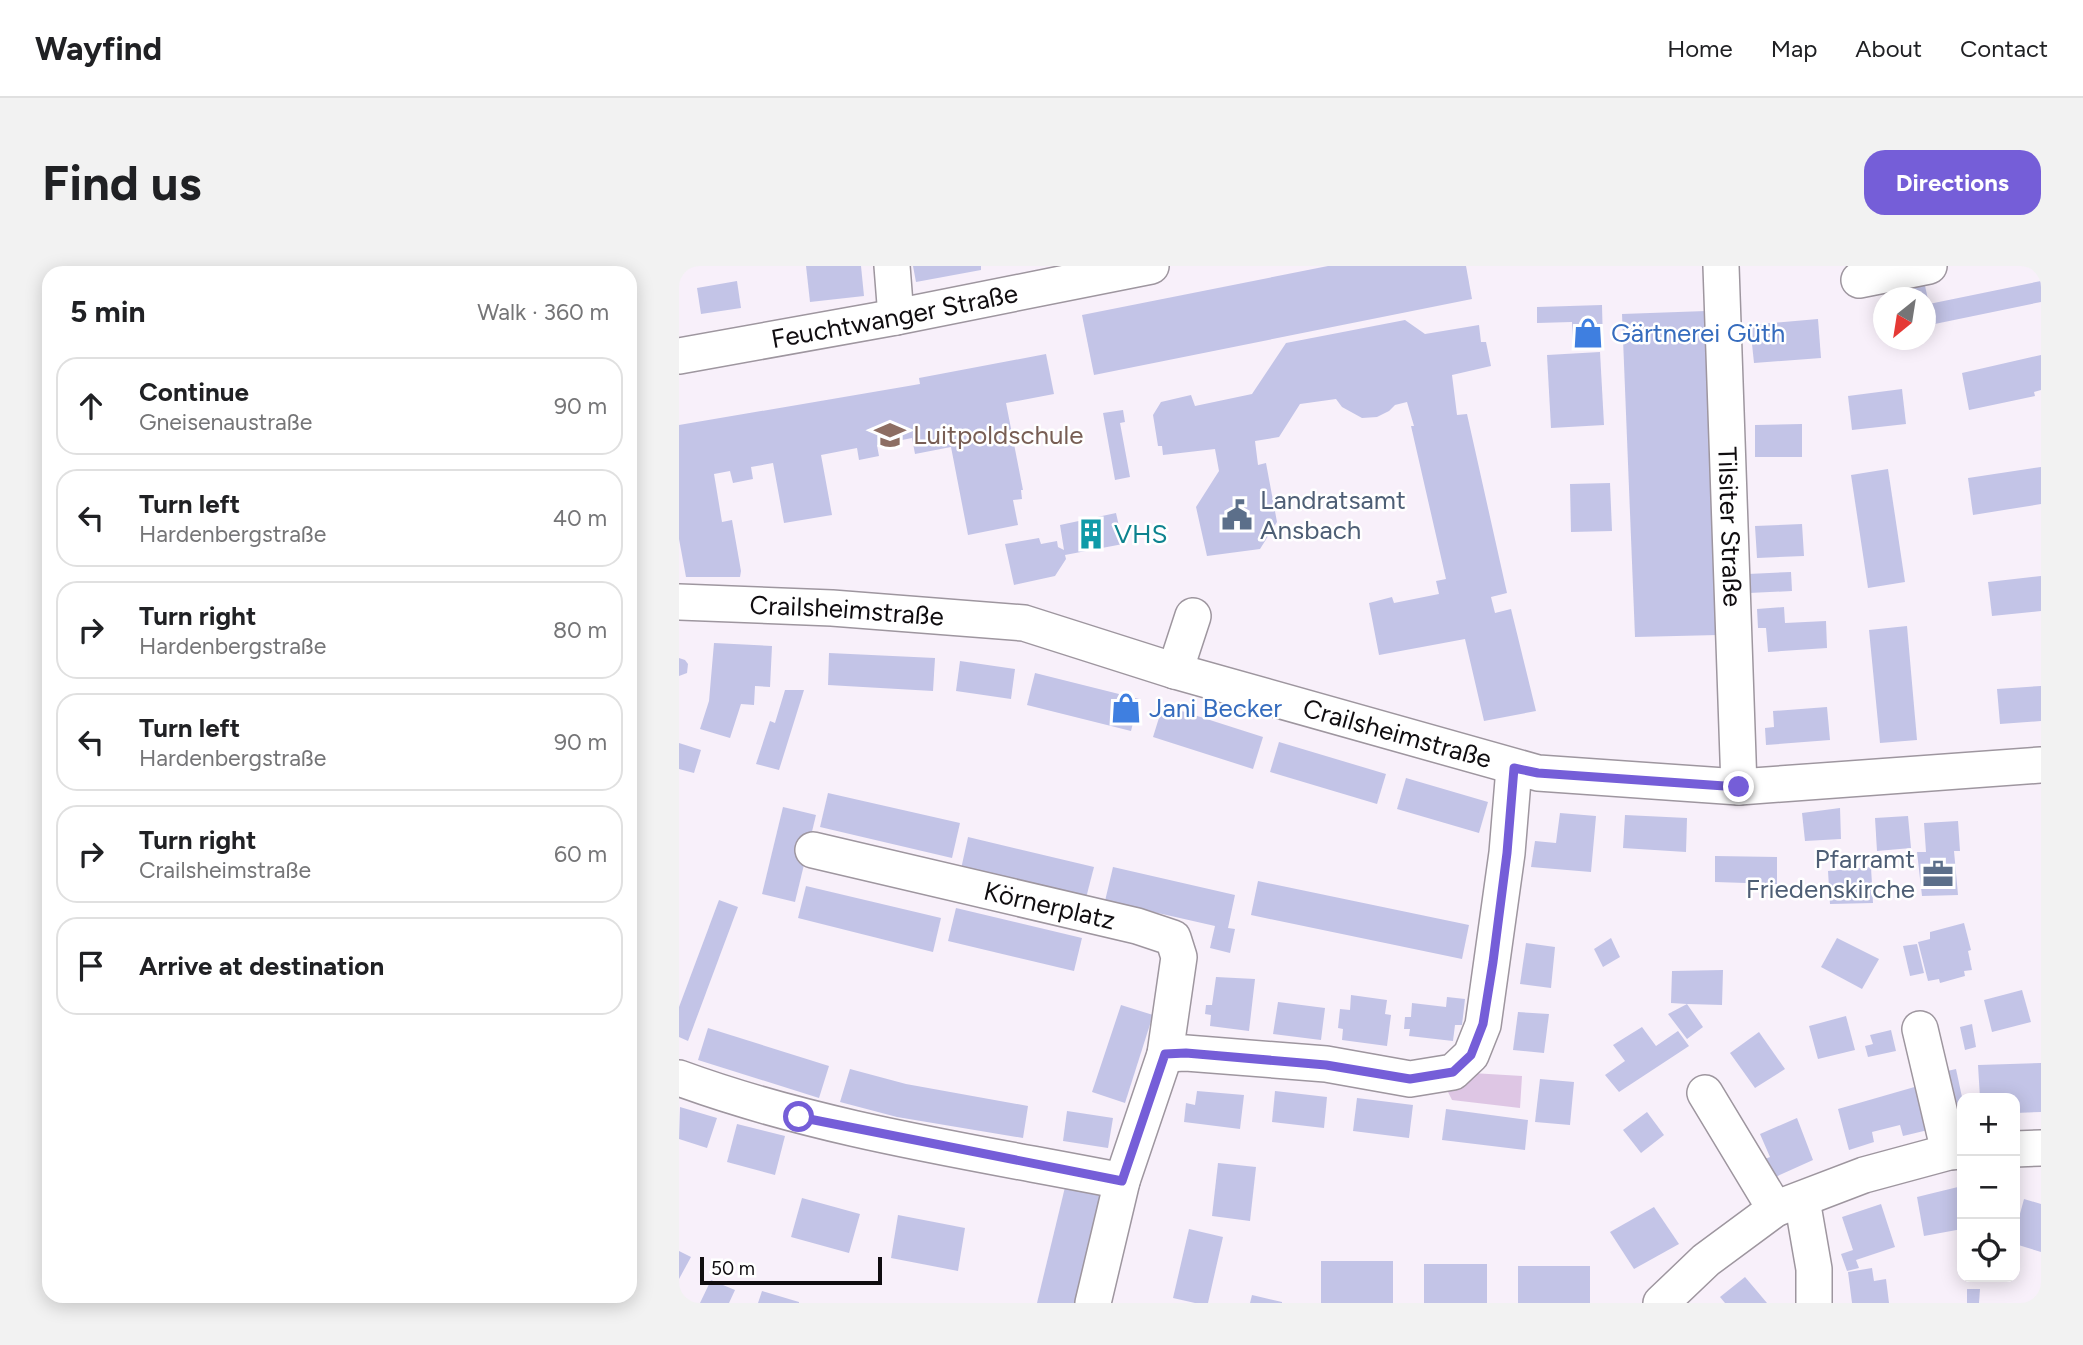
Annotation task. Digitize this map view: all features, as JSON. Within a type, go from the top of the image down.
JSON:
[{"type":"street","points":[[892,266],[896,317]]},
{"type":"street","name":"Feuchtwanger Straße","points":[[679,356],[896,317],[1151,266]]},
{"type":"street","name":"Tilsiter Straße","points":[[1721,266],[1739,787]]},
{"type":"street","points":[[1859,280],[1929,266]]},
{"type":"street","name":"Crailsheimstraße","points":[[679,602],[832,608],[1024,623],[1175,671],[1514,768],[1551,774],[1739,787],[2041,765]]},
{"type":"street","points":[[1175,671],[1193,616]]},
{"type":"street","points":[[1093,1303],[1122,1181],[1165,1054],[1186,1053],[1326,1065],[1410,1079],[1453,1072],[1471,1055],[1483,1024],[1493,962],[1507,853],[1514,768]]},
{"type":"street","name":"Körnerplatz","points":[[813,850],[1137,926],[1173,938],[1179,957],[1165,1054]]},
{"type":"street","points":[[1661,1303],[1706,1260],[1789,1205],[1864,1175],[1956,1151],[1920,1030]]},
{"type":"street","points":[[679,1078],[799,1117],[1122,1181]]},
{"type":"street","points":[[1705,1093],[1789,1205],[1814,1269],[1814,1303]]},
{"type":"street","points":[[2020,1149],[2041,1148]]},
{"type":"shaded area","points":[[1472,1073],[1522,1076],[1520,1108],[1452,1100],[1446,1088]]},
{"type":"building","points":[[806,266],[861,266],[864,296],[810,302]]},
{"type":"building","points":[[913,266],[981,266],[981,270],[916,282]]},
{"type":"building","points":[[1328,266],[1466,266],[1472,299],[1094,375],[1082,315]]},
{"type":"building","points":[[737,281],[741,308],[701,314],[697,288]]},
{"type":"building","points":[[1924,281],[1925,287],[1892,287]]},
{"type":"building","points":[[2041,281],[2041,302],[1936,324],[1936,303]]},
{"type":"building","name":"Gärtnerei Güth","points":[[1602,305],[1603,344],[1573,345],[1572,322],[1537,323],[1537,307]]},
{"type":"building","points":[[1706,311],[1718,635],[1635,637],[1622,314]]},
{"type":"building","points":[[1818,319],[1821,358],[1754,363],[1750,325]]},
{"type":"building","name":"Landratsamt Ansbach","points":[[1405,320],[1425,334],[1479,325],[1481,342],[1486,342],[1491,366],[1452,375],[1457,415],[1467,414],[1507,593],[1491,597],[1495,613],[1511,609],[1536,711],[1484,721],[1465,639],[1379,655],[1369,603],[1392,597],[1394,603],[1439,594],[1436,581],[1446,579],[1407,402],[1395,405],[1377,417],[1362,418],[1342,407],[1336,399],[1300,404],[1279,437],[1255,441],[1258,465],[1266,463],[1277,522],[1260,549],[1207,556],[1196,507],[1219,471],[1215,449],[1163,455],[1162,446],[1158,446],[1153,415],[1161,402],[1191,395],[1195,406],[1252,394],[1286,343]]},
{"type":"building","points":[[1600,352],[1604,425],[1551,428],[1547,355]]},
{"type":"building","points":[[1046,354],[1054,394],[1006,403],[1023,490],[1022,499],[1013,500],[1018,525],[968,535],[951,447],[915,454],[912,438],[877,445],[879,456],[859,460],[857,448],[821,455],[832,515],[784,523],[773,463],[751,467],[753,479],[733,483],[730,471],[714,474],[722,522],[732,520],[740,577],[686,577],[679,539],[679,425],[920,384],[919,378]]},
{"type":"building","points":[[2041,355],[2041,390],[2034,392],[2035,396],[1969,410],[1962,373]]},
{"type":"building","points":[[1902,389],[1906,424],[1852,430],[1848,396]]},
{"type":"building","points":[[1123,410],[1125,422],[1120,423],[1130,477],[1115,480],[1103,413]]},
{"type":"building","points":[[1802,424],[1802,457],[1755,457],[1755,425]]},
{"type":"building","points":[[2041,467],[2041,504],[1973,515],[1968,478]]},
{"type":"building","points":[[1888,469],[1905,582],[1868,588],[1851,475]]},
{"type":"building","points":[[1610,483],[1612,531],[1571,532],[1570,484]]},
{"type":"building","points":[[1116,513],[1123,544],[1065,555],[1066,559],[1055,576],[1014,585],[1005,544],[1039,538],[1041,544],[1057,541],[1058,547],[1064,550],[1060,525]]},
{"type":"building","points":[[1802,524],[1804,556],[1757,558],[1755,526]]},
{"type":"building","points":[[1791,572],[1792,591],[1749,593],[1748,574]]},
{"type":"building","points":[[2041,576],[2041,611],[1992,616],[1988,582]]},
{"type":"building","points":[[1784,607],[1785,623],[1826,621],[1827,648],[1768,652],[1766,628],[1758,628],[1757,609]]},
{"type":"building","points":[[1907,626],[1917,740],[1880,743],[1869,630]]},
{"type":"building","points":[[714,643],[772,646],[770,687],[755,686],[754,705],[741,704],[730,738],[700,729],[709,701]]},
{"type":"building","points":[[829,653],[935,658],[933,691],[828,685]]},
{"type":"building","points":[[679,658],[688,664],[687,673],[679,676]]},
{"type":"building","points":[[960,661],[1015,669],[1011,699],[956,691]]},
{"type":"building","points":[[1035,673],[1139,699],[1131,731],[1027,705]]},
{"type":"building","points":[[2041,686],[2041,721],[2000,724],[1997,689]]},
{"type":"building","points":[[785,690],[804,690],[779,770],[756,764],[770,721],[775,723]]},
{"type":"building","points":[[1163,705],[1263,737],[1253,769],[1153,737]]},
{"type":"building","points":[[1827,707],[1830,740],[1766,745],[1765,728],[1774,727],[1773,711]]},
{"type":"building","points":[[1279,742],[1386,774],[1377,804],[1270,772]]},
{"type":"building","points":[[679,743],[701,750],[694,773],[679,769]]},
{"type":"building","points":[[1406,778],[1488,802],[1479,833],[1397,809]]},
{"type":"building","points":[[828,793],[960,823],[952,858],[820,827]]},
{"type":"building","points":[[783,807],[816,815],[795,902],[762,894]]},
{"type":"building","points":[[1840,808],[1841,839],[1805,841],[1802,813]]},
{"type":"building","points":[[1560,813],[1596,816],[1591,872],[1531,867],[1535,841],[1556,843]]},
{"type":"building","points":[[1625,815],[1687,818],[1686,852],[1623,848]]},
{"type":"building","points":[[1908,816],[1911,848],[1877,851],[1875,818]]},
{"type":"building","name":"Pfarramt Friedenskirche","points":[[1958,821],[1960,851],[1954,851],[1958,895],[1922,896],[1917,852],[1926,852],[1924,823]]},
{"type":"building","points":[[968,837],[1094,867],[1086,898],[961,869]]},
{"type":"building","points":[[1715,856],[1777,857],[1777,884],[1715,882]]},
{"type":"building","points":[[1113,867],[1235,895],[1228,928],[1235,929],[1230,953],[1210,948],[1215,926],[1105,901]]},
{"type":"building","points":[[1871,867],[1873,903],[1830,904],[1828,871]]},
{"type":"building","points":[[1258,881],[1469,925],[1462,959],[1251,915]]},
{"type":"building","points":[[806,886],[941,918],[933,952],[798,918]]},
{"type":"building","points":[[719,900],[738,907],[688,1041],[679,1037],[679,1007]]},
{"type":"building","points":[[956,908],[1082,938],[1074,971],[948,941]]},
{"type":"building","points":[[1964,923],[1971,950],[1968,951],[1972,970],[1964,971],[1965,976],[1940,983],[1939,979],[1928,981],[1918,942],[1930,939],[1930,932]]},
{"type":"building","points":[[1611,938],[1620,957],[1603,967],[1594,949]]},
{"type":"building","points":[[1837,938],[1879,959],[1862,989],[1821,967]]},
{"type":"building","points":[[1526,943],[1555,947],[1551,988],[1520,984]]},
{"type":"building","points":[[1917,944],[1924,973],[1910,976],[1903,946]]},
{"type":"building","points":[[1723,970],[1722,1005],[1671,1003],[1672,971]]},
{"type":"building","points":[[1216,977],[1255,979],[1249,1031],[1210,1026],[1211,1015],[1205,1014],[1206,1005],[1212,1005]]},
{"type":"building","points":[[2022,990],[2031,1022],[1992,1032],[1984,1000]]},
{"type":"building","points":[[1351,995],[1387,1000],[1385,1014],[1391,1015],[1387,1046],[1342,1040],[1343,1029],[1338,1028],[1340,1009],[1350,1010]]},
{"type":"building","points":[[1447,997],[1465,999],[1462,1025],[1455,1025],[1453,1041],[1409,1036],[1410,1029],[1404,1029],[1405,1017],[1411,1017],[1412,1003],[1446,1007]]},
{"type":"building","points":[[1278,1002],[1325,1008],[1321,1040],[1273,1034]]},
{"type":"building","points":[[1687,1004],[1703,1027],[1687,1039],[1668,1014]]},
{"type":"building","points":[[1121,1005],[1153,1015],[1125,1103],[1092,1092]]},
{"type":"building","points":[[1518,1012],[1549,1014],[1544,1053],[1513,1050]]},
{"type":"building","points":[[1846,1016],[1855,1050],[1818,1059],[1809,1026]]},
{"type":"building","points":[[1972,1024],[1976,1047],[1965,1050],[1960,1027]]},
{"type":"building","points":[[1642,1027],[1656,1046],[1678,1031],[1689,1046],[1619,1092],[1605,1075],[1625,1061],[1613,1045]]},
{"type":"building","points":[[708,1028],[829,1066],[819,1098],[698,1060]]},
{"type":"building","points":[[1891,1030],[1896,1051],[1868,1057],[1865,1046],[1873,1044],[1870,1035]]},
{"type":"building","points":[[1759,1032],[1785,1069],[1755,1088],[1730,1053]]},
{"type":"building","points":[[2041,1063],[2041,1112],[2020,1113],[2020,1093],[1980,1093],[1978,1065]]},
{"type":"building","points":[[850,1069],[906,1084],[1028,1106],[1023,1138],[897,1117],[840,1102]]},
{"type":"building","points":[[1956,1069],[1961,1093],[1957,1093],[1957,1113],[1953,1114],[1943,1072]]},
{"type":"building","points":[[1540,1079],[1574,1082],[1570,1125],[1535,1122]]},
{"type":"building","points":[[1918,1086],[1928,1130],[1903,1136],[1900,1125],[1872,1132],[1874,1142],[1849,1150],[1838,1109]]},
{"type":"building","points":[[1197,1091],[1244,1095],[1240,1129],[1184,1122],[1186,1103],[1195,1105]]},
{"type":"building","points":[[1275,1091],[1327,1097],[1324,1128],[1272,1122]]},
{"type":"building","points":[[1357,1098],[1413,1105],[1409,1138],[1353,1131]]},
{"type":"building","points":[[680,1107],[717,1118],[707,1148],[679,1139]]},
{"type":"building","points":[[1446,1109],[1528,1120],[1525,1150],[1442,1140]]},
{"type":"building","points":[[1067,1111],[1113,1118],[1108,1148],[1063,1141]]},
{"type":"building","points":[[1647,1112],[1664,1135],[1641,1153],[1623,1130]]},
{"type":"building","points":[[1797,1118],[1813,1160],[1771,1179],[1760,1161],[1770,1157],[1760,1134]]},
{"type":"building","points":[[737,1124],[785,1136],[775,1175],[727,1162]]},
{"type":"building","points":[[1218,1163],[1256,1167],[1250,1221],[1212,1216]]},
{"type":"building","points":[[1066,1183],[1103,1192],[1076,1303],[1037,1303]]},
{"type":"building","points":[[1957,1187],[1957,1230],[1924,1236],[1917,1197]]},
{"type":"building","points":[[802,1198],[860,1214],[849,1253],[791,1237]]},
{"type":"building","points":[[2024,1199],[2041,1204],[2041,1252],[2020,1246],[2020,1214]]},
{"type":"building","points":[[1881,1204],[1895,1247],[1856,1260],[1859,1268],[1847,1271],[1841,1254],[1853,1250],[1842,1217]]},
{"type":"building","points":[[1654,1207],[1679,1244],[1634,1269],[1610,1232]]},
{"type":"building","points":[[898,1215],[965,1228],[958,1271],[891,1258]]},
{"type":"building","points":[[1189,1229],[1223,1237],[1208,1303],[1173,1298]]},
{"type":"building","points":[[679,1251],[691,1257],[679,1279]]},
{"type":"building","points":[[1321,1261],[1393,1261],[1393,1303],[1321,1303]]},
{"type":"building","points":[[1424,1264],[1487,1264],[1487,1303],[1424,1303]]},
{"type":"building","points":[[1518,1266],[1590,1266],[1590,1303],[1518,1303]]},
{"type":"building","points":[[1872,1268],[1874,1281],[1886,1279],[1889,1303],[1852,1303],[1848,1272]]},
{"type":"building","points":[[1745,1277],[1767,1303],[1725,1303],[1720,1297]]},
{"type":"building","points":[[711,1280],[735,1290],[729,1303],[700,1303]]},
{"type":"building","points":[[1967,1289],[1980,1289],[1979,1303],[1967,1303]]},
{"type":"building","points":[[762,1291],[799,1302],[799,1303],[758,1303]]},
{"type":"building","points":[[1252,1295],[1282,1302],[1282,1303],[1250,1303]]},
{"type":"place","name":"Gärtnerei Güth","points":[[1588,333]]},
{"type":"place","name":"Luitpoldschule","points":[[890,435]]},
{"type":"place","name":"Landratsamt Ansbach","points":[[1237,515]]},
{"type":"place","name":"VHS","points":[[1091,534]]},
{"type":"place","name":"Jani Becker","points":[[1126,708]]},
{"type":"place","name":"Pfarramt Friedenskirche","points":[[1938,874]]},
{"type":"route","points":[[799,1117],[1122,1181],[1165,1054],[1186,1053],[1326,1065],[1410,1079],[1453,1072],[1471,1055],[1483,1024],[1507,853],[1514,768],[1538,773],[1616,780],[1739,787]]}]
